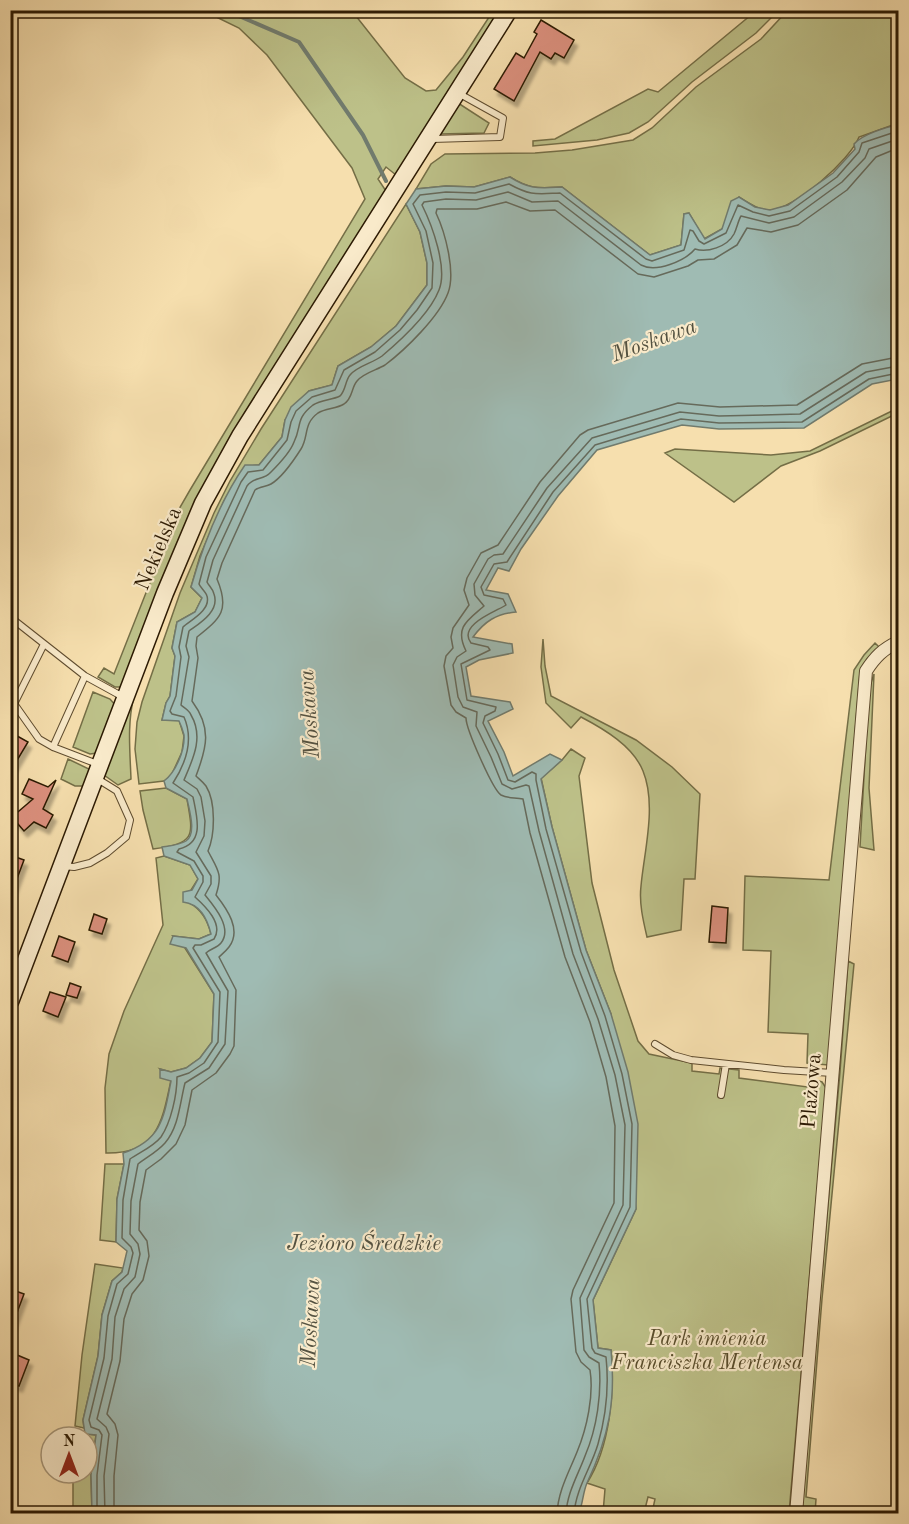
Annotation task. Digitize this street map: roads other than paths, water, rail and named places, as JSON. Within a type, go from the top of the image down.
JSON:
[{"type":"street","name":"Nekielska","points":[[10,1002],[165,594],[203,503],[240,436],[509,10]]},
{"type":"street","name":"Plażowa","points":[[796,1514],[866,671],[884,648],[898,642]]},
{"type":"lane","points":[[425,144],[500,137],[503,118],[458,93]]},
{"type":"lane","points":[[10,617],[85,676],[125,698]]},
{"type":"lane","points":[[44,644],[12,704],[39,738],[98,772],[117,791],[130,820],[126,837],[107,853],[90,863],[74,867],[62,866]]},
{"type":"lane","points":[[53,747],[85,676]]},
{"type":"lane","points":[[655,1044],[673,1055],[726,1064],[834,1073]]},
{"type":"lane","points":[[721,1095],[726,1064]]},
{"type":"water","name":"Jezioro Średzkie","points":[[898,125],[898,379],[872,384],[804,428],[719,429],[682,425],[597,450],[558,496],[521,549],[509,571],[498,568],[486,590],[508,594],[516,612],[492,619],[473,637],[512,644],[513,653],[479,660],[466,667],[471,696],[510,702],[513,709],[488,721],[513,776],[550,754],[562,760],[541,779],[586,950],[611,1014],[628,1072],[638,1124],[636,1209],[593,1300],[598,1348],[611,1350],[611,1402],[606,1434],[586,1486],[579,1513],[92,1513],[91,1485],[99,1485],[99,1425],[84,1425],[83,1420],[98,1356],[102,1315],[112,1281],[122,1272],[127,1251],[116,1242],[117,1199],[124,1164],[123,1153],[146,1141],[159,1126],[171,1081],[160,1078],[160,1069],[171,1072],[186,1068],[200,1058],[212,1042],[214,994],[186,948],[170,944],[173,936],[199,939],[211,934],[202,913],[189,903],[183,902],[183,892],[192,890],[198,879],[190,865],[164,856],[162,847],[186,841],[192,827],[187,799],[166,788],[164,781],[179,760],[184,733],[179,721],[162,720],[170,696],[175,656],[172,648],[177,622],[195,612],[202,598],[191,587],[213,524],[236,479],[245,465],[259,465],[282,437],[285,420],[291,407],[309,391],[332,385],[338,366],[371,347],[396,326],[427,285],[427,263],[420,232],[406,204],[416,189],[446,186],[474,187],[510,177],[529,186],[562,187],[650,255],[681,245],[684,214],[689,213],[705,239],[722,229],[731,201],[739,197],[755,207],[770,210],[788,205],[833,173],[855,149],[854,144],[857,141]]},
{"type":"waterway","points":[[225,10],[299,42],[363,135],[386,181]]},
{"type":"water label","name":"Moskawa","points":[[654,341]]},
{"type":"water label","name":"Moskawa","points":[[310,714]]},
{"type":"water label","name":"Moskawa","points":[[311,1323]]},
{"type":"park label","name":"Park imienia Franciszka Mertensa","points":[[707,1351]]}]
